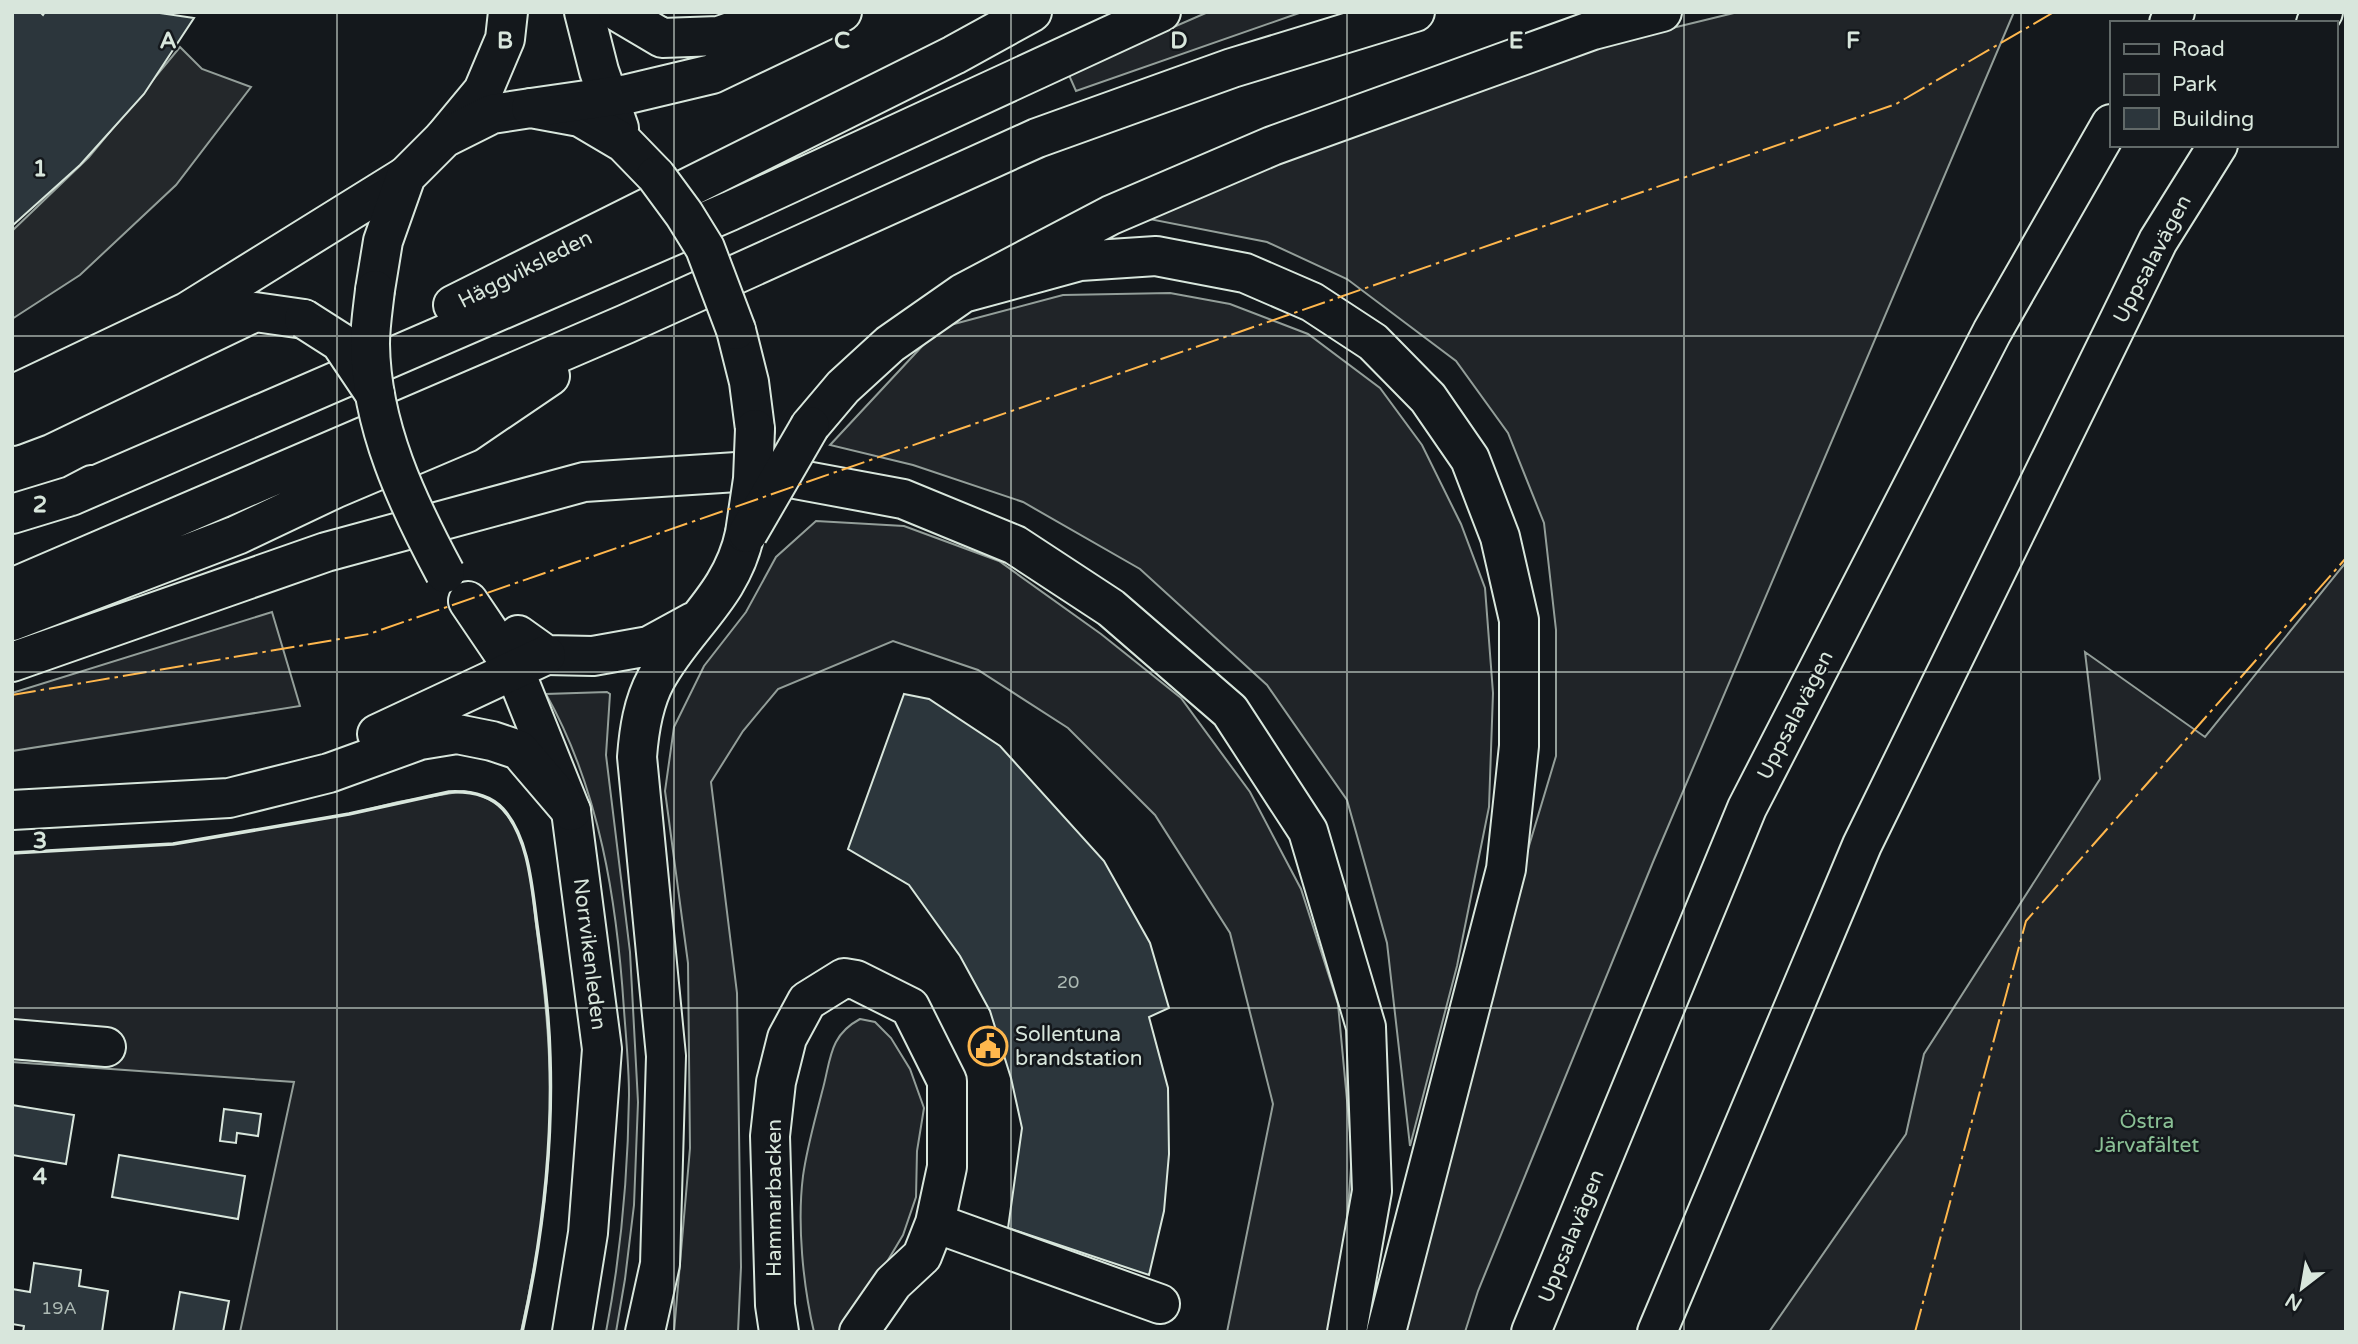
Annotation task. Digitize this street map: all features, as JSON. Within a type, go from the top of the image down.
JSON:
[{"type":"main road","points":[[12,395],[187,312],[406,176],[444,138],[483,92],[505,39],[508,12]]},
{"type":"main road","points":[[584,12],[624,143]]},
{"type":"main road","points":[[618,12],[662,38],[719,36],[787,12]]},
{"type":"main road","points":[[444,138],[492,114],[628,94],[712,74],[842,12]]},
{"type":"main road","name":"Häggviksleden","points":[[12,514],[71,496],[941,61],[1032,12]]},
{"type":"main road","points":[[71,496],[730,211],[1161,12]]},
{"type":"main road","points":[[12,589],[626,324],[1037,138],[1232,68],[1415,12]]},
{"type":"main road","points":[[645,1332],[660,1264],[666,1056],[637,757],[640,722],[656,679],[724,587],[745,537],[810,426],[843,387],[890,344],[963,293],[1111,215],[1272,146],[1593,30],[1662,12]]},
{"type":"main road","points":[[531,108],[580,117],[624,143],[656,176],[705,248],[736,330],[755,429],[753,479],[745,537]]},
{"type":"main road","name":"Uppsalavägen","points":[[1531,1332],[1747,808],[1992,332],[2110,126]]},
{"type":"main road","name":"Uppsalavägen","points":[[1657,1332],[1862,845],[2158,241],[2217,147]]},
{"type":"main road","points":[[2158,241],[2226,147]]},
{"type":"main road","points":[[375,394],[370,344],[374,290],[383,241],[406,176]]},
{"type":"main road","points":[[963,293],[1080,261],[1156,256],[1245,273],[1312,302],[1373,342],[1428,398],[1470,459],[1500,537],[1519,620],[1516,773],[1506,869],[1386,1332]]},
{"type":"main road","points":[[12,426],[255,312],[304,319],[340,342],[375,394]]},
{"type":"main road","points":[[12,621],[237,535],[334,489],[466,433],[626,324]]},
{"type":"main road","name":"Norrvikenleden","points":[[375,394],[393,462],[416,518],[457,587],[530,662],[571,811],[602,1049],[589,1233],[572,1332]]},
{"type":"main road","points":[[12,662],[326,551],[584,482],[752,471],[903,499],[1015,545],[1111,608],[1230,711],[1308,831],[1366,1027],[1372,1191],[1347,1332]]},
{"type":"main road","points":[[133,804],[227,786],[328,756],[530,662],[593,656],[649,646],[700,618]]},
{"type":"main road","points":[[12,810],[229,797],[329,773],[420,740],[457,734],[519,750],[571,811]]},
{"type":"main road","name":"Hammarbacken","points":[[779,1332],[775,1305],[771,1136],[776,1082],[787,1038],[807,1001],[844,978],[856,980],[910,1007],[947,1080],[947,1167],[934,1223],[922,1255],[893,1283],[859,1332]]},
{"type":"main road","points":[[12,1040],[106,1047]]},
{"type":"main road","points":[[934,1223],[1160,1304]]},
{"type":"green space","points":[[1208,12],[1302,12],[1076,91],[1068,73]]},
{"type":"green space","points":[[1738,12],[2014,12],[1653,862],[1478,1291],[1465,1332],[1393,1332],[1434,1162],[1556,756],[1556,630],[1544,523],[1508,433],[1456,361],[1347,279],[1267,242],[1144,218],[1281,161],[1619,41]]},
{"type":"green space","points":[[1170,293],[1230,304],[1308,334],[1380,388],[1422,445],[1461,524],[1485,588],[1493,693],[1489,807],[1457,966],[1410,1146],[1387,943],[1347,800],[1267,685],[1140,569],[1023,502],[913,465],[830,445],[939,328],[1063,295]]},
{"type":"green space","points":[[816,521],[904,526],[999,561],[1101,634],[1181,698],[1250,792],[1301,889],[1338,1004],[1352,1154],[1342,1291],[1333,1332],[1227,1332],[1273,1104],[1230,933],[1155,815],[1068,728],[978,670],[893,641],[778,689],[743,731],[711,782],[737,993],[741,1267],[738,1332],[674,1332],[690,1148],[688,963],[665,791],[674,727],[704,666],[746,612],[776,557]]},
{"type":"green space","name":"Östra Järvafältet","points":[[2346,562],[2346,1332],[1769,1332],[1906,1134],[1924,1054],[2100,779],[2085,652],[2205,737]]},
{"type":"green space","points":[[272,612],[300,706],[12,751],[12,693]]},
{"type":"green space","points":[[546,694],[610,694],[606,755],[630,952],[638,1102],[634,1205],[616,1332],[606,1332],[623,1214],[627,1154],[629,1095],[621,969],[610,888],[593,808],[565,731]]},
{"type":"green space","points":[[464,791],[498,805],[518,833],[531,879],[543,984],[550,1073],[550,1133],[538,1248],[521,1332],[240,1332],[294,1082],[12,1062],[12,853],[173,844]]},
{"type":"green space","points":[[860,1019],[875,1022],[891,1038],[910,1069],[924,1108],[917,1151],[916,1197],[903,1235],[845,1332],[814,1332],[802,1254],[803,1176],[832,1050],[842,1033]]},
{"type":"shaded area","points":[[180,47],[202,69],[251,87],[176,185],[80,275],[12,319],[12,231],[89,157]]},
{"type":"building","points":[[12,12],[40,12],[43,15],[45,12],[153,12],[194,18],[144,94],[80,165],[12,226]]},
{"type":"building","points":[[904,694],[929,699],[1000,746],[1104,861],[1150,943],[1169,1008],[1149,1017],[1168,1088],[1169,1154],[1164,1211],[1149,1275],[1008,1228],[1022,1128],[1011,1078],[990,1011],[960,956],[909,885],[848,849]]},
{"type":"building","points":[[12,1105],[74,1115],[66,1164],[12,1155]]},
{"type":"building","points":[[224,1109],[261,1114],[258,1136],[237,1133],[236,1143],[220,1141]]},
{"type":"building","points":[[119,1155],[245,1176],[238,1219],[112,1197]]},
{"type":"building","points":[[34,1263],[81,1270],[79,1286],[108,1291],[102,1332],[23,1332],[24,1326],[12,1324],[12,1289],[30,1292]]},
{"type":"building","points":[[180,1292],[229,1301],[223,1332],[173,1332]]},
{"type":"wall","points":[[12,853],[173,844],[349,814],[449,792],[478,794],[503,809],[519,834],[531,880],[550,1057],[550,1126],[545,1195],[522,1332]]},
{"type":"power","points":[[12,695],[369,634],[1896,104],[2054,12]]},
{"type":"power","points":[[1915,1332],[2026,921],[2346,558]]},
{"type":"place","name":"Sollentuna brandstation","points":[[988,1046]]}]
